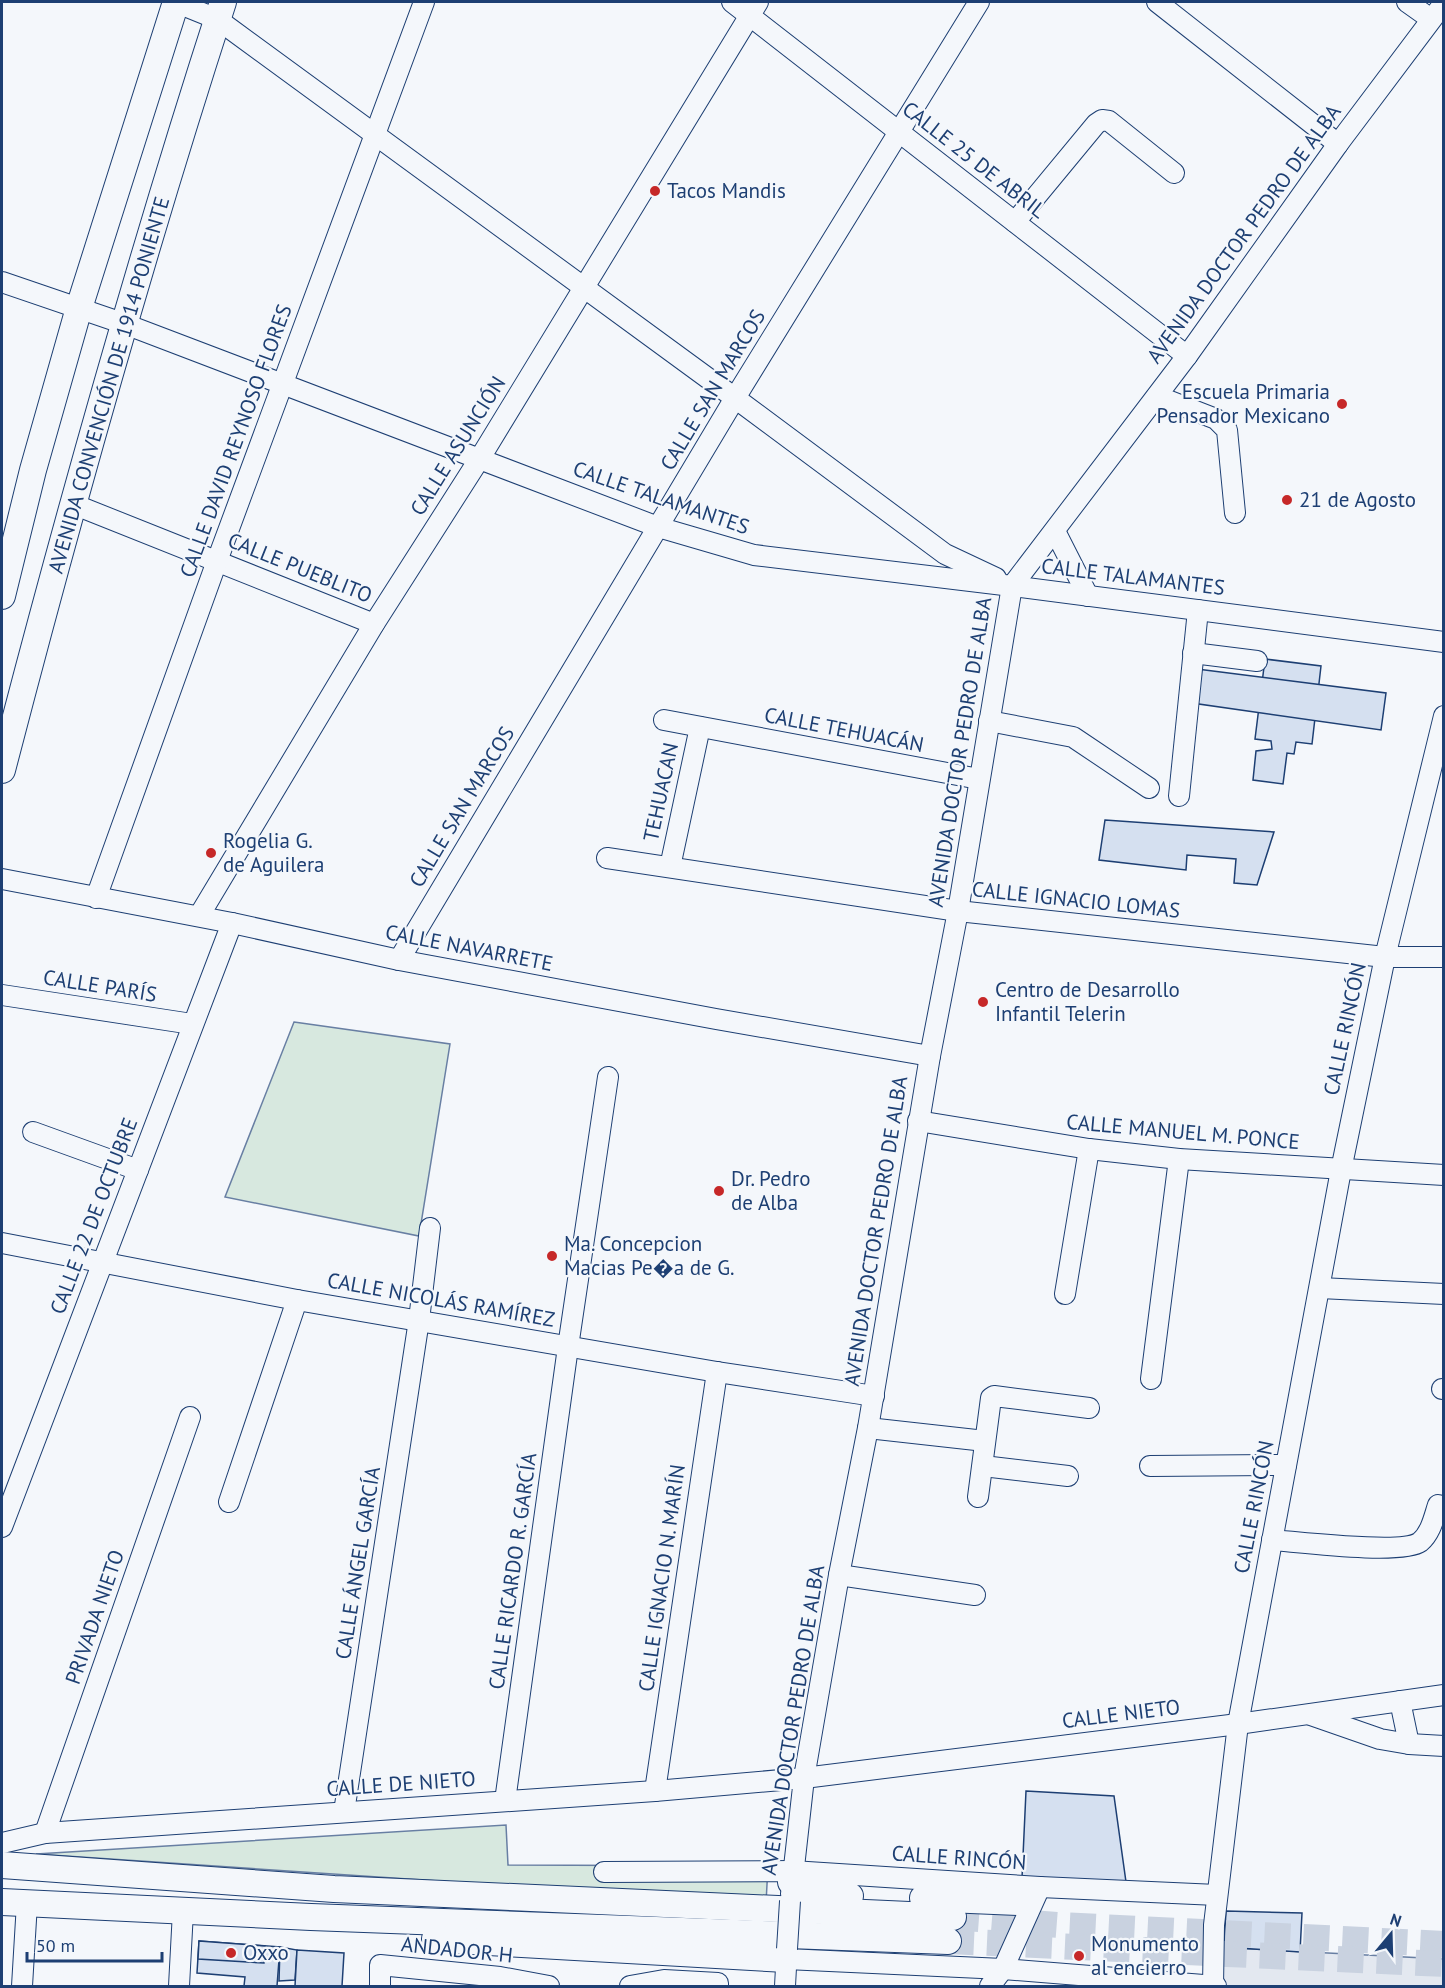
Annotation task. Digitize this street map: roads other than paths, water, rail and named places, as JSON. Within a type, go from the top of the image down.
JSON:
[{"type":"main road","points":[[2,596],[33,470],[79,308],[176,2]]},
{"type":"main road","name":"AVENIDA CONVENCIÓN DE 1914 PONIENTE","points":[[2,770],[124,324],[220,10]]},
{"type":"main road","points":[[2,1865],[951,1929],[311,1917],[2,1902]]},
{"type":"main road","points":[[791,1885],[822,1895],[1018,1902]]},
{"type":"main road","points":[[311,1917],[360,1931],[393,1936],[787,1954]]},
{"type":"street","points":[[176,2],[220,10],[375,134],[945,554],[1012,585]]},
{"type":"street","name":"CALLE DAVID REYNOSO FLORES","points":[[96,898],[217,561],[424,2]]},
{"type":"street","name":"CALLE 25 DE ABRIL","points":[[732,2],[753,8],[899,131],[1187,356]]},
{"type":"street","name":"CALLE SAN MARCOS","points":[[399,960],[735,398],[979,2]]},
{"type":"street","points":[[1157,2],[1338,144]]},
{"type":"street","points":[[1407,2],[1431,19]]},
{"type":"street","name":"AVENIDA DOCTOR PEDRO DE ALBA","points":[[785,1986],[791,1885],[804,1778],[839,1575],[874,1396],[918,1121],[958,911],[1012,585],[1187,356],[1338,144],[1443,3]]},
{"type":"street","name":"CALLE ASUNCIÓN","points":[[199,916],[374,624],[480,459],[582,287],[753,8]]},
{"type":"street","points":[[1015,222],[1096,124],[1102,120],[1109,121],[1174,173]]},
{"type":"street","name":"CALLE TALAMANTES","points":[[2,282],[124,324],[658,526],[754,555],[936,578],[1012,585],[1443,642]]},
{"type":"street","points":[[1157,396],[1216,418],[1227,430],[1235,513]]},
{"type":"street","name":"CALLE PUEBLITO","points":[[73,504],[374,624]]},
{"type":"street","points":[[1055,531],[1088,596]]},
{"type":"street","points":[[936,578],[945,554]]},
{"type":"street","points":[[1179,796],[1198,610]]},
{"type":"street","points":[[1194,653],[1257,661]]},
{"type":"street","name":"CALLE RINCÓN","points":[[604,1872],[791,1885],[1040,1887],[1217,1895],[1238,1724],[1341,1170],[1384,957],[1443,716]]},
{"type":"street","name":"CALLE TEHUACÁN","points":[[664,720],[979,780]]},
{"type":"street","points":[[989,721],[1073,737],[1149,788]]},
{"type":"street","name":"TEHUACAN","points":[[670,867],[700,727]]},
{"type":"street","name":"CALLE IGNACIO LOMAS","points":[[607,858],[958,911],[1384,957],[1443,957]]},
{"type":"street","name":"CALLE NAVARRETE","points":[[2,879],[199,916],[399,960],[704,1017],[930,1056]]},
{"type":"street","name":"CALLE 22 DE OCTUBRE","points":[[2,1527],[232,923]]},
{"type":"street","name":"CALLE PARÍS","points":[[2,995],[192,1024]]},
{"type":"street","name":"CALLE RICARDO R. GARCÍA","points":[[506,1801],[568,1347],[608,1077]]},
{"type":"street","name":"CALLE MANUEL M. PONCE","points":[[918,1121],[1089,1149],[1179,1159],[1443,1175]]},
{"type":"street","points":[[33,1132],[138,1170]]},
{"type":"street","points":[[1065,1294],[1089,1149]]},
{"type":"street","points":[[1151,1379],[1179,1159]]},
{"type":"street","name":"CALLE ÁNGEL GARCÍA","points":[[344,1812],[419,1320],[430,1228]]},
{"type":"street","name":"CALLE NICOLÁS RAMÍREZ","points":[[2,1243],[568,1347],[874,1396]]},
{"type":"street","points":[[1320,1288],[1443,1294]]},
{"type":"street","points":[[229,1502],[297,1299]]},
{"type":"street","name":"CALLE IGNACIO N. MARÍN","points":[[655,1791],[717,1372]]},
{"type":"street","points":[[978,1497],[990,1401],[994,1396],[1089,1408]]},
{"type":"street","name":"PRIVADA NIETO","points":[[45,1833],[190,1417]]},
{"type":"street","points":[[868,1428],[985,1441]]},
{"type":"street","points":[[1150,1466],[1286,1465]]},
{"type":"street","points":[[982,1466],[1068,1476]]},
{"type":"street","points":[[1272,1540],[1402,1547],[1419,1543],[1431,1527],[1438,1505]]},
{"type":"street","points":[[839,1575],[975,1595]]},
{"type":"street","name":"CALLE NIETO","points":[[804,1778],[1238,1724],[1443,1695]]},
{"type":"street","points":[[1400,1701],[1409,1744]]},
{"type":"street","points":[[1308,1714],[1380,1739],[1443,1746]]},
{"type":"street","name":"CALLE DE NIETO","points":[[2,1843],[45,1833],[655,1791],[804,1778]]},
{"type":"street","points":[[990,1986],[1003,1969],[1040,1887]]},
{"type":"street","points":[[787,1954],[1214,1986],[1214,1925],[1217,1895]]},
{"type":"street","points":[[22,1986],[27,1903]]},
{"type":"street","points":[[179,1986],[183,1911]]},
{"type":"street","name":"ANDADOR H","points":[[380,1986],[380,1965],[454,1980],[549,1986]]},
{"type":"street","points":[[630,1986],[664,1983],[718,1985]]},
{"type":"tunnel","points":[[953,1917],[1058,1925],[1444,1944]]},
{"type":"tunnel","points":[[948,1941],[1444,1964]]},
{"type":"place","name":"Tacos Mandis","points":[[655,191]]},
{"type":"place","name":"Escuela Primaria Pensador Mexicano","points":[[1342,404]]},
{"type":"place","name":"21 de Agosto","points":[[1287,500]]},
{"type":"place","name":"Rogelia G. de Aguilera","points":[[211,853]]},
{"type":"place","name":"Centro de Desarrollo Infantil Telerin","points":[[983,1002]]},
{"type":"place","name":"Dr. Pedro de Alba","points":[[719,1191]]},
{"type":"place","name":"Ma. Concepcion Macias Pe�a de G.","points":[[552,1256]]},
{"type":"place","name":"Oxxo","points":[[231,1953]]},
{"type":"place","name":"Monumento al encierro","points":[[1079,1956]]}]
